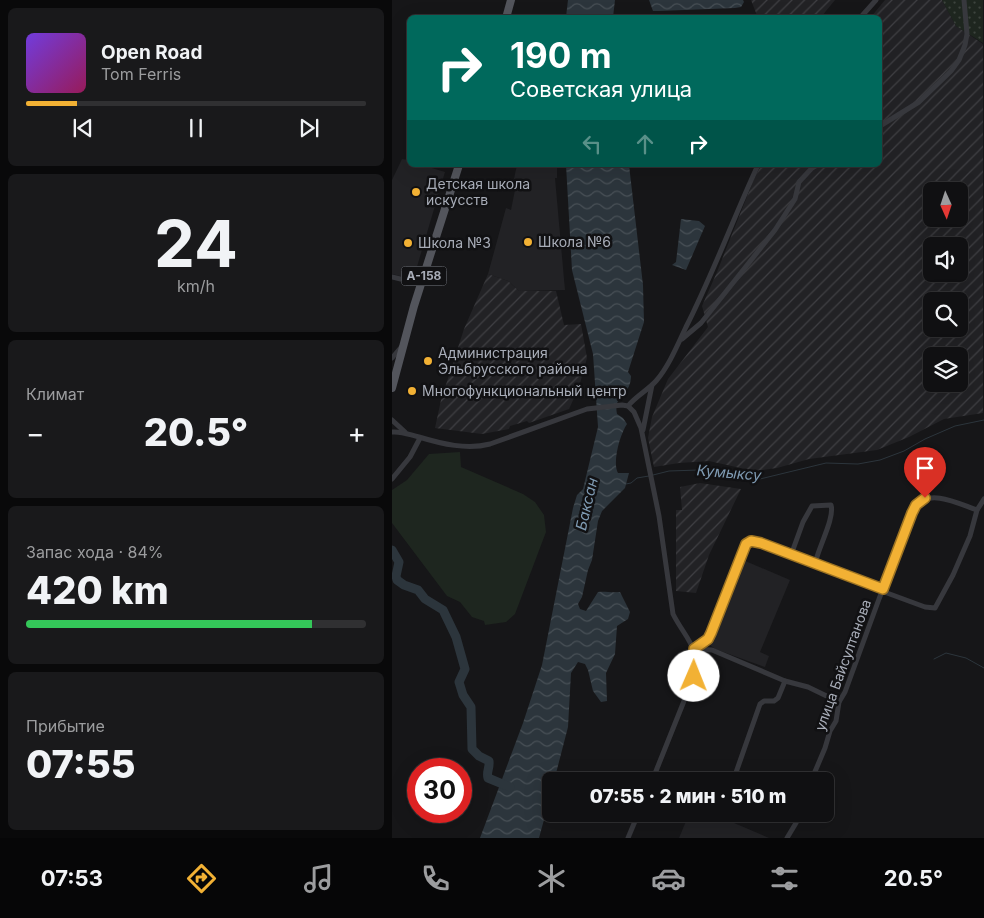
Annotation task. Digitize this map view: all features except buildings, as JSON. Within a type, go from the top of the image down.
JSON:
[{"type":"main road","points":[[507,15],[511,0]]},
{"type":"main road","name":"А-158","points":[[392,388],[421,284],[458,167]]},
{"type":"street","points":[[863,15],[876,0]]},
{"type":"street","points":[[882,125],[919,102],[955,66],[965,46],[967,34],[964,0]]},
{"type":"street","points":[[392,432],[405,433],[459,446],[486,445],[595,407],[625,405],[635,398],[653,384],[680,341],[704,293],[757,167]]},
{"type":"street","points":[[680,341],[701,323],[775,230],[794,199],[800,182],[814,167]]},
{"type":"street","points":[[392,277],[421,284]]},
{"type":"street","points":[[392,358],[403,345]]},
{"type":"street","points":[[642,434],[653,384]]},
{"type":"street","points":[[625,405],[636,415],[642,434],[659,516],[673,614],[694,649],[696,662],[694,676],[656,772]]},
{"type":"street","points":[[392,420],[405,433]]},
{"type":"street","points":[[392,479],[410,457],[420,438]]},
{"type":"street","name":"улица Байсултанова","points":[[814,772],[836,720],[839,702],[845,692],[912,513],[919,502],[931,497],[977,510]]},
{"type":"street","points":[[694,649],[708,639],[744,549],[749,542],[761,543],[933,609],[937,605],[966,548],[977,510],[984,499]]},
{"type":"street","points":[[792,555],[803,522],[812,506],[831,504],[832,509],[815,564]]},
{"type":"street","points":[[694,649],[712,650],[808,687],[839,702]]},
{"type":"street","points":[[736,772],[760,704],[764,701],[778,698],[786,680]]},
{"type":"street","points":[[628,838],[635,822]]},
{"type":"street","points":[[787,838],[796,822]]},
{"type":"shaded area","points":[[751,0],[835,0],[823,15],[757,15]]},
{"type":"shaded area","points":[[885,0],[942,0],[956,26],[983,44],[983,413],[944,419],[909,437],[877,450],[809,459],[777,468],[754,471],[709,461],[654,467],[648,438],[652,417],[668,379],[708,327],[702,306],[760,167],[882,167],[882,15],[873,15]]},
{"type":"shaded area","points":[[942,0],[983,0],[983,43],[956,26]]},
{"type":"shaded area","points":[[402,159],[407,160],[407,167],[429,167],[445,172],[416,270],[408,278],[392,274],[392,180]]},
{"type":"shaded area","name":"Школа №6","points":[[517,167],[562,167],[557,168],[557,178],[555,178],[565,290],[519,291],[508,281],[488,274],[506,208],[511,210],[516,185],[513,183]]},
{"type":"shaded area","points":[[488,274],[508,281],[519,291],[556,291],[564,325],[581,324],[587,358],[579,387],[569,409],[529,423],[527,421],[510,426],[509,429],[482,434],[435,428],[441,400],[464,329]]},
{"type":"shaded area","points":[[460,452],[461,467],[523,494],[535,502],[544,515],[546,532],[515,614],[506,622],[485,625],[484,621],[472,617],[460,602],[447,596],[392,523],[392,490],[407,480],[429,454]]},
{"type":"shaded area","points":[[700,483],[741,489],[709,555],[696,593],[676,591],[676,510],[682,510],[680,487]]},
{"type":"shaded area","points":[[743,560],[790,580],[760,652],[769,656],[765,667],[715,649],[710,645]]},
{"type":"shaded area","points":[[686,822],[732,822],[769,838],[679,838]]},
{"type":"water","points":[[568,0],[615,0],[613,15],[566,15]]},
{"type":"water","points":[[649,0],[743,0],[744,2],[741,7],[735,8],[653,11]]},
{"type":"water","name":"Баксан","points":[[566,167],[629,167],[643,285],[644,322],[628,372],[631,376],[629,385],[626,392],[619,399],[616,409],[617,414],[627,424],[618,448],[616,468],[618,473],[629,473],[625,488],[602,511],[598,521],[592,560],[582,597],[578,604],[580,609],[586,611],[598,592],[620,592],[630,612],[628,619],[617,626],[615,654],[606,673],[607,701],[601,702],[593,691],[585,664],[578,662],[571,673],[568,727],[556,772],[542,772],[543,822],[539,838],[480,838],[523,723],[542,665],[573,508],[577,495],[583,489],[598,427],[593,354],[572,270]]},
{"type":"water","points":[[681,219],[699,221],[705,226],[686,270],[672,265],[676,262]]},
{"type":"waterway","name":"Кумыксу","points":[[653,475],[669,471],[699,470],[760,479],[826,463],[858,464],[880,460],[904,451],[925,439],[955,426],[984,420]]},
{"type":"waterway","name":"Кумыксу","points":[[626,484],[631,483],[637,478],[649,476]]},
{"type":"waterway","points":[[392,550],[399,562],[397,580],[404,585],[418,590],[425,599],[443,610],[456,637],[465,669],[459,682],[463,695],[471,707],[472,749],[479,756],[489,761],[488,778],[510,787]]},
{"type":"waterway","points":[[934,659],[946,653],[966,658],[984,668]]},
{"type":"place","name":"Детская школа искусств","points":[[416,192]]},
{"type":"place","name":"Школа №6","points":[[528,242]]},
{"type":"place","name":"Школа №3","points":[[408,243]]},
{"type":"place","name":"Администрация Эльбрусского района","points":[[428,361]]},
{"type":"place","name":"Многофункциональный центр","points":[[412,391]]},
{"type":"route","points":[[694,676],[696,662],[694,649],[708,639],[711,633],[746,544],[751,541],[761,543],[883,589],[912,513],[916,505],[925,498]]}]
